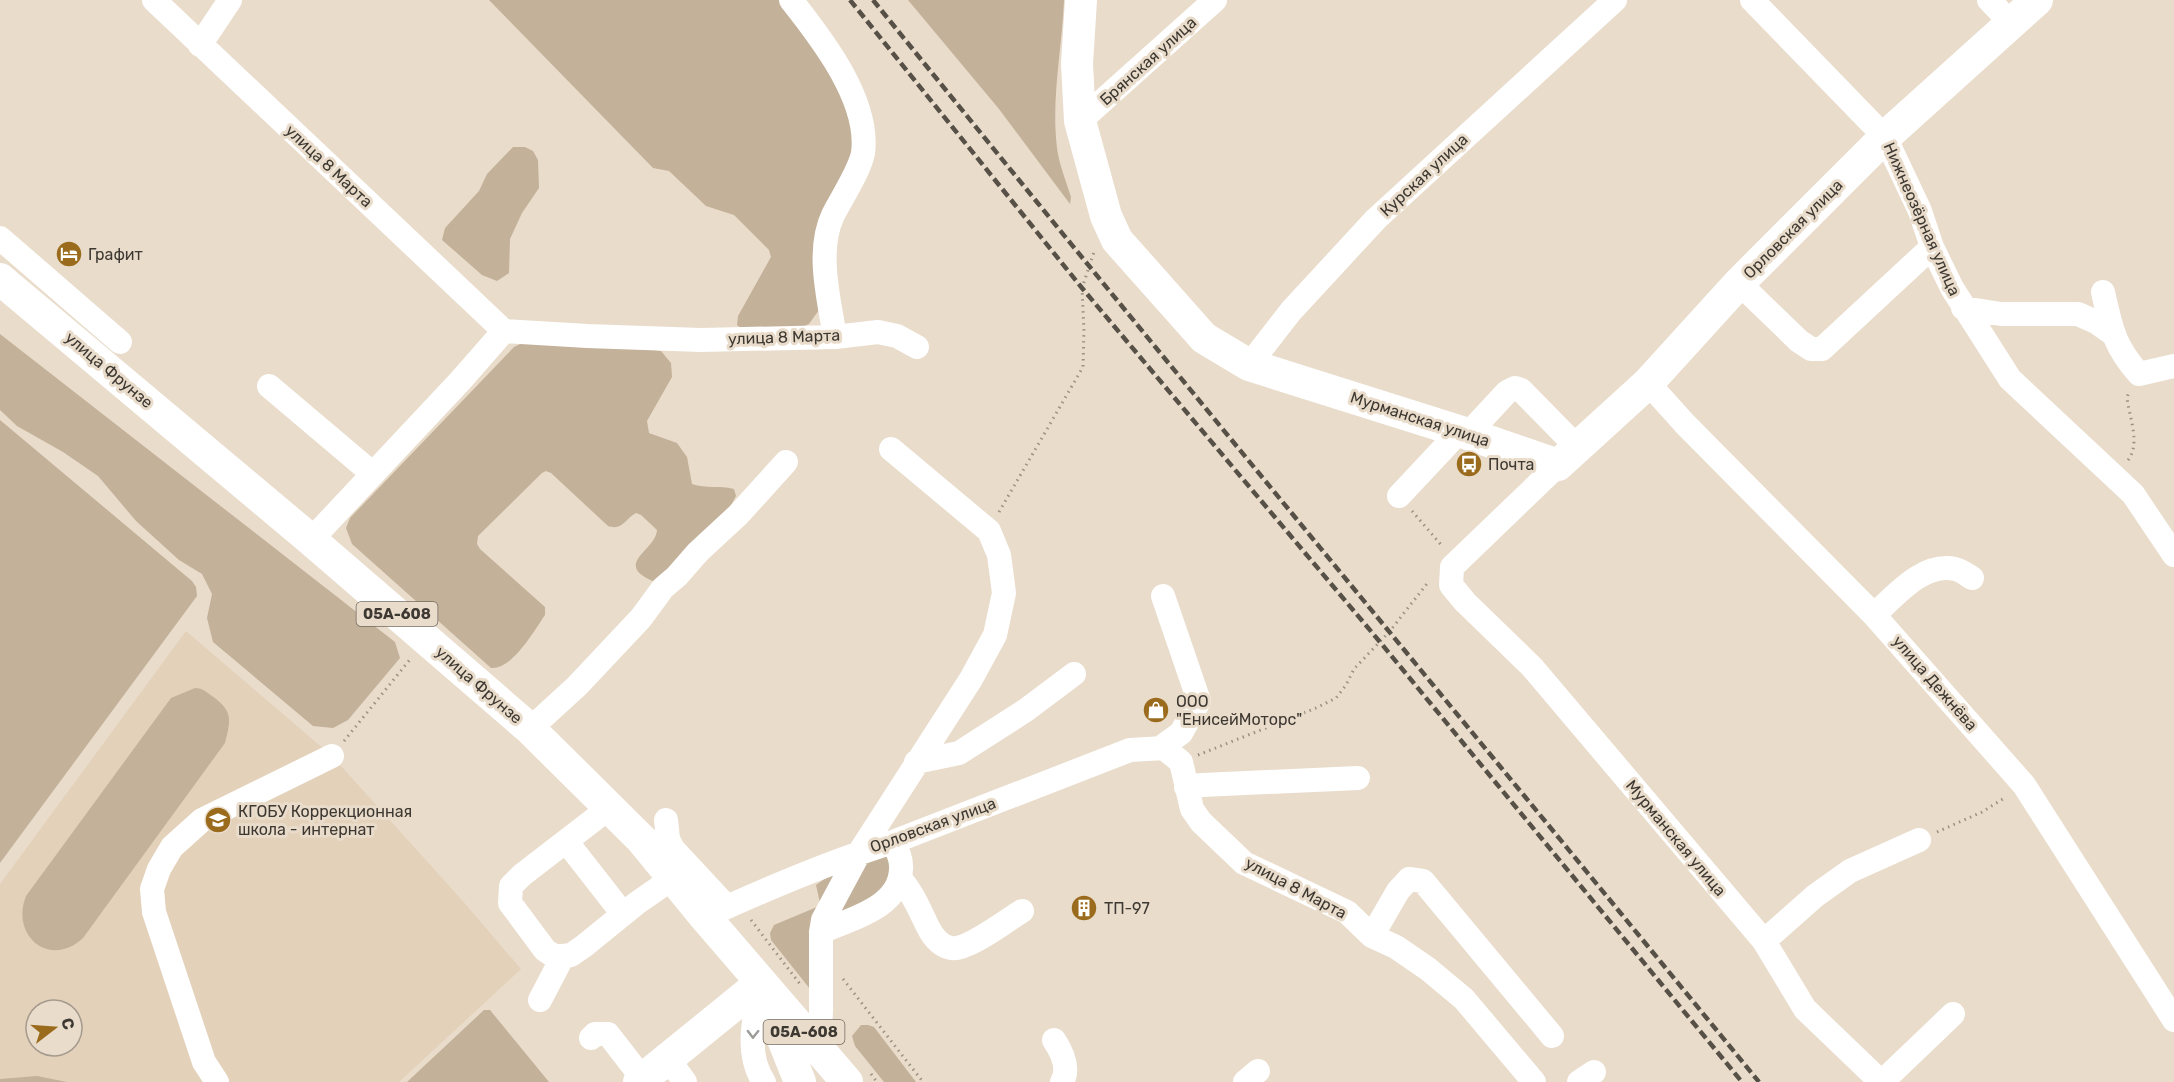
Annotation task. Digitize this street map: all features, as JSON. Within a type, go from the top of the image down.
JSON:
[{"type":"main road","name":"Мурманская улица","points":[[1082,0],[1077,64],[1080,121],[1106,216],[1117,240],[1204,338],[1250,365],[1463,433],[1568,456]]},
{"type":"main road","name":"Орловская улица","points":[[1568,456],[1648,383],[1739,283],[1885,137],[2037,0]]},
{"type":"main road","name":"улица Фрунзе","points":[[0,279],[311,540],[530,729],[642,840],[673,878],[723,909],[761,983],[800,1082]]},
{"type":"main road","name":"улица Фрунзе","points":[[761,983],[847,1082]]},
{"type":"main road","points":[[641,1080],[677,1070],[761,983]]},
{"type":"street","name":"улица 8 Марта","points":[[154,0],[504,331],[701,340],[836,337],[878,332],[897,336],[917,347]]},
{"type":"street","points":[[200,45],[230,0]]},
{"type":"street","points":[[790,0],[824,45],[844,78],[863,126],[863,155],[832,218],[826,240],[826,273],[836,337]]},
{"type":"street","name":"Брянская улица","points":[[1080,121],[1215,0]]},
{"type":"street","name":"Курская улица","points":[[1250,365],[1291,311],[1376,219],[1614,0]]},
{"type":"street","name":"Нижнеозёрная улица","points":[[1752,0],[1885,137],[1920,211],[1932,247],[1963,308],[2010,379],[2133,494],[2174,555]]},
{"type":"street","points":[[1989,0],[2011,23]]},
{"type":"street","points":[[2,243],[120,342]]},
{"type":"street","points":[[1739,283],[1799,341],[1810,349],[1822,349],[1932,247]]},
{"type":"street","points":[[2103,292],[2113,334],[2126,360],[2139,374],[2174,366]]},
{"type":"street","points":[[1963,308],[2001,315],[2078,314],[2096,321],[2113,334]]},
{"type":"street","points":[[311,540],[504,331]]},
{"type":"street","name":"улица Дежнёва","points":[[1648,383],[1685,424],[1874,615],[2024,785],[2174,1020]]},
{"type":"street","points":[[269,386],[373,474]]},
{"type":"street","points":[[1399,496],[1507,392],[1515,388],[1521,390],[1568,456]]},
{"type":"street","points":[[819,1050],[823,920],[836,892],[859,853],[971,679],[995,635],[1004,593],[999,555],[988,531],[891,449]]},
{"type":"street","name":"Мурманская улица","points":[[1568,456],[1452,567],[1451,585],[1465,602],[1532,666],[1764,941],[1805,1009],[1882,1082]]},
{"type":"street","points":[[530,729],[577,686],[641,618],[663,588],[738,515],[786,462]]},
{"type":"street","points":[[1874,615],[1916,578],[1938,568],[1957,569],[1972,578]]},
{"type":"street","points":[[1163,597],[1199,701],[1181,733],[1163,746],[1173,755]]},
{"type":"street","points":[[916,762],[959,753],[1026,710],[1074,674]]},
{"type":"street","name":"Орловская улица","points":[[723,909],[859,853],[1130,750],[1173,755]]},
{"type":"street","name":"улица 8 Марта","points":[[1173,755],[1192,809],[1201,822],[1244,863],[1347,912],[1372,936],[1428,969],[1464,999],[1534,1082]]},
{"type":"street","points":[[216,1082],[211,1076],[201,1051],[154,912],[152,889],[159,869],[172,847],[202,820],[332,756]]},
{"type":"street","points":[[1186,788],[1202,785],[1358,778]]},
{"type":"street","points":[[609,808],[511,886],[510,903],[545,950],[554,956],[571,955],[658,887],[673,878]]},
{"type":"street","points":[[666,820],[668,839],[674,849],[723,909]]},
{"type":"street","points":[[1764,941],[1815,896],[1850,871],[1919,840]]},
{"type":"street","points":[[566,841],[623,914]]},
{"type":"street","points":[[821,941],[877,907],[896,891],[902,868],[893,842]]},
{"type":"street","points":[[900,878],[911,891],[928,928],[938,942],[953,949],[967,945],[1022,911]]},
{"type":"street","points":[[1372,936],[1398,891],[1409,879],[1424,881],[1552,1036]]},
{"type":"street","points":[[540,1000],[563,956]]},
{"type":"street","points":[[761,983],[754,1023],[753,1058],[764,1082]]},
{"type":"street","points":[[1882,1082],[1953,1014]]},
{"type":"street","points":[[591,1038],[595,1034],[608,1034],[641,1080]]},
{"type":"street","points":[[1054,1040],[1063,1055],[1065,1077],[1062,1082]]},
{"type":"path","points":[[988,531],[1083,367],[1082,288],[1106,216]]},
{"type":"path","points":[[2113,476],[2134,453],[2127,398],[2139,374]]},
{"type":"path","points":[[1399,496],[1445,549]]},
{"type":"path","points":[[1173,755],[1316,708],[1336,698],[1354,669],[1390,631],[1433,576]]},
{"type":"path","points":[[332,756],[426,640]]},
{"type":"path","points":[[1919,840],[1982,812],[2024,785]]},
{"type":"path","points":[[723,909],[821,1011]]},
{"type":"path","points":[[821,941],[923,1082]]},
{"type":"shaded area","points":[[489,0],[784,0],[800,20],[857,125],[819,310],[809,324],[798,329],[743,330],[737,325],[738,316],[771,257],[769,250],[734,215],[706,206],[669,171],[653,168]]},
{"type":"shaded area","points":[[908,0],[1064,0],[1055,129],[1059,160],[1071,197],[1070,204],[999,109]]},
{"type":"shaded area","points":[[513,147],[525,147],[533,151],[538,160],[539,188],[522,213],[510,239],[509,273],[497,281],[482,275],[442,240],[445,228],[479,191],[487,174]]},
{"type":"shaded area","points":[[0,334],[395,642],[400,658],[348,720],[333,728],[313,726],[213,642],[207,618],[212,594],[202,574],[179,560],[136,521],[98,476],[63,452],[17,426],[0,410]]},
{"type":"shaded area","points":[[526,341],[637,347],[661,351],[671,363],[672,377],[647,421],[649,433],[677,443],[687,457],[692,484],[734,489],[736,496],[724,518],[655,582],[642,575],[636,563],[655,538],[657,530],[636,513],[620,526],[608,526],[551,473],[546,471],[542,473],[478,536],[477,544],[480,549],[545,607],[545,615],[522,648],[507,663],[491,668],[352,544],[346,528],[350,518],[514,347]]},
{"type":"shaded area","points":[[0,420],[192,581],[196,587],[197,596],[0,863]]},
{"type":"shaded area","name":"КГОБУ Коррекционная школа - интернат","points":[[186,631],[332,756],[521,969],[399,1082],[0,1082],[0,884]]},
{"type":"shaded area","points":[[195,688],[219,701],[227,711],[229,722],[225,743],[83,938],[70,947],[58,950],[46,949],[36,944],[28,935],[24,924],[23,911],[26,896],[171,698]]},
{"type":"shaded area","points":[[890,852],[891,885],[838,917],[858,866]]},
{"type":"shaded area","points":[[836,871],[810,989],[771,940],[770,933],[774,925],[817,907],[820,903],[816,885]]},
{"type":"shaded area","points":[[484,1010],[490,1010],[549,1082],[407,1082]]},
{"type":"shaded area","points":[[861,1025],[874,1027],[916,1082],[884,1082],[855,1046],[852,1036]]},
{"type":"shaded area","points":[[37,1076],[67,1082],[0,1082],[0,1079]]},
{"type":"railway","points":[[850,0],[1082,288],[1380,642],[1742,1082]]},
{"type":"railway","points":[[873,0],[1759,1082]]},
{"type":"place","name":"Графит","points":[[69,254]]},
{"type":"place","name":"Почта","points":[[1469,464]]},
{"type":"place","name":"ООО \"ЕнисейМоторс\"","points":[[1156,710]]},
{"type":"place","name":"КГОБУ Коррекционная школа - интернат","points":[[218,820]]},
{"type":"place","name":"ТП-97","points":[[1084,908]]}]
